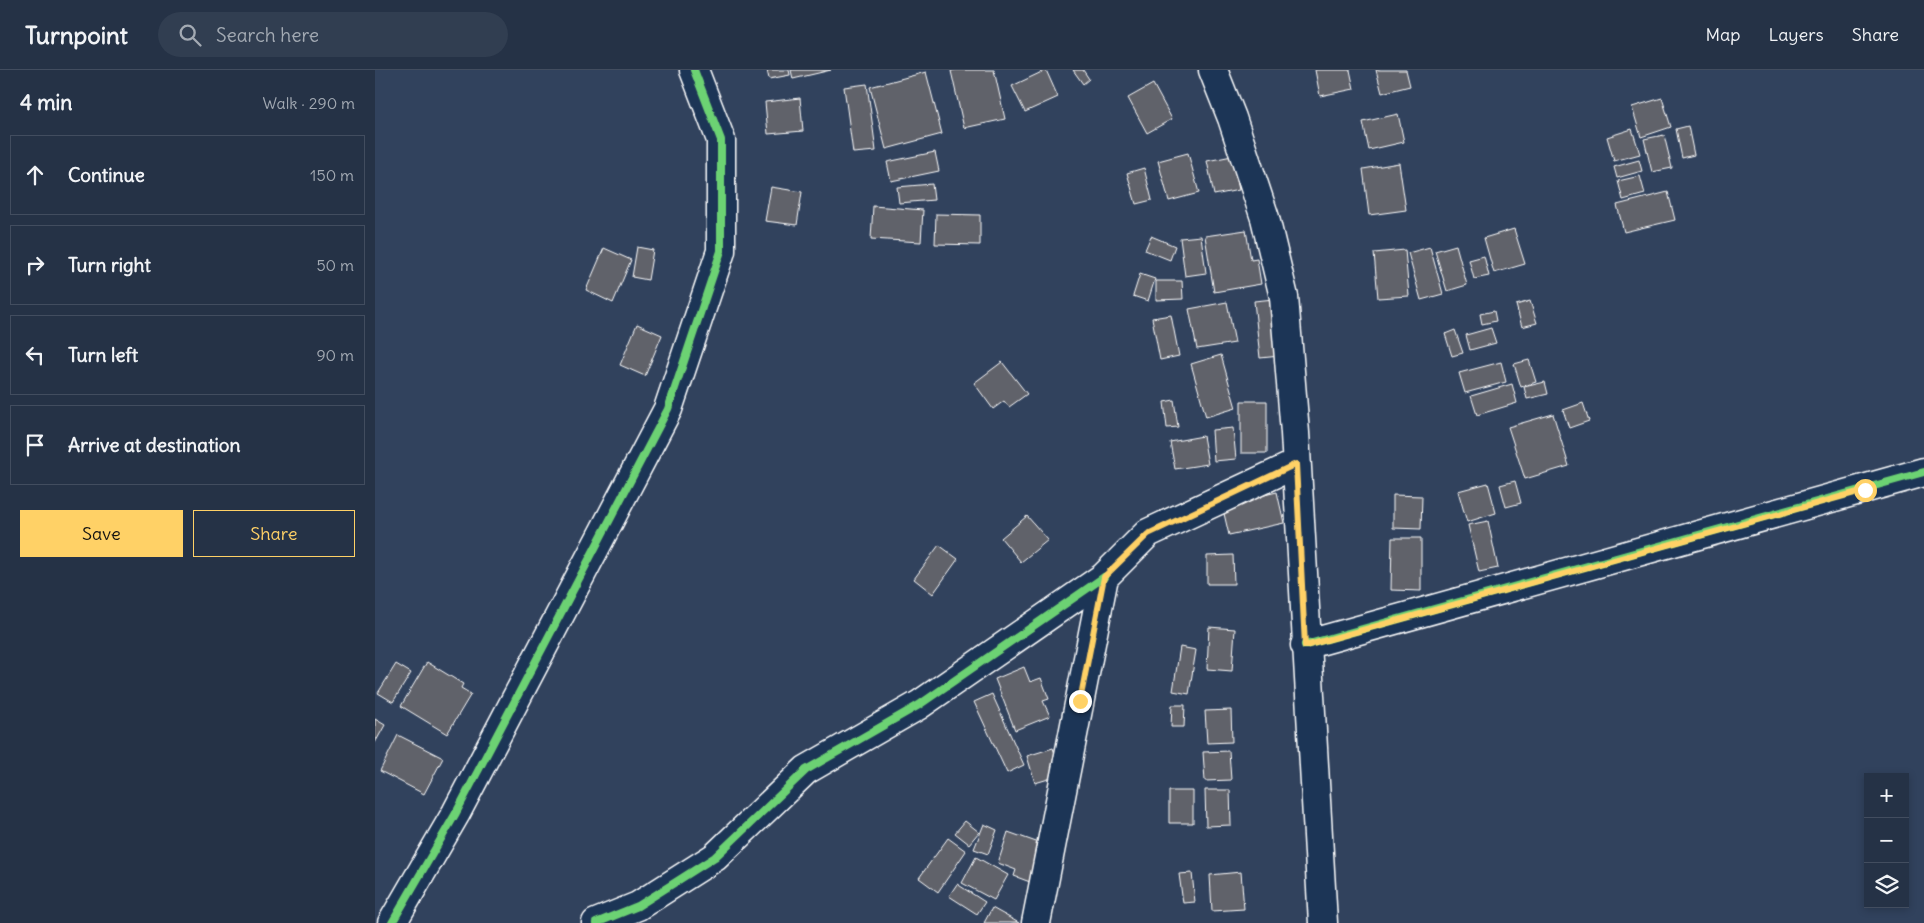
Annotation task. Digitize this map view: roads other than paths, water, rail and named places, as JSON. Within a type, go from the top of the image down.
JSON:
[{"type":"street","points":[[392,923],[465,795],[668,409],[721,252],[721,140],[694,70]]},
{"type":"street","points":[[1213,70],[1232,118],[1265,218],[1284,297],[1296,464],[1305,646],[1323,923]]},
{"type":"street","points":[[595,923],[638,906],[715,856],[806,770],[919,705],[1104,577],[1148,534],[1296,464]]},
{"type":"street","points":[[1305,646],[1924,472]]},
{"type":"street","points":[[1036,923],[1104,577]]}]
